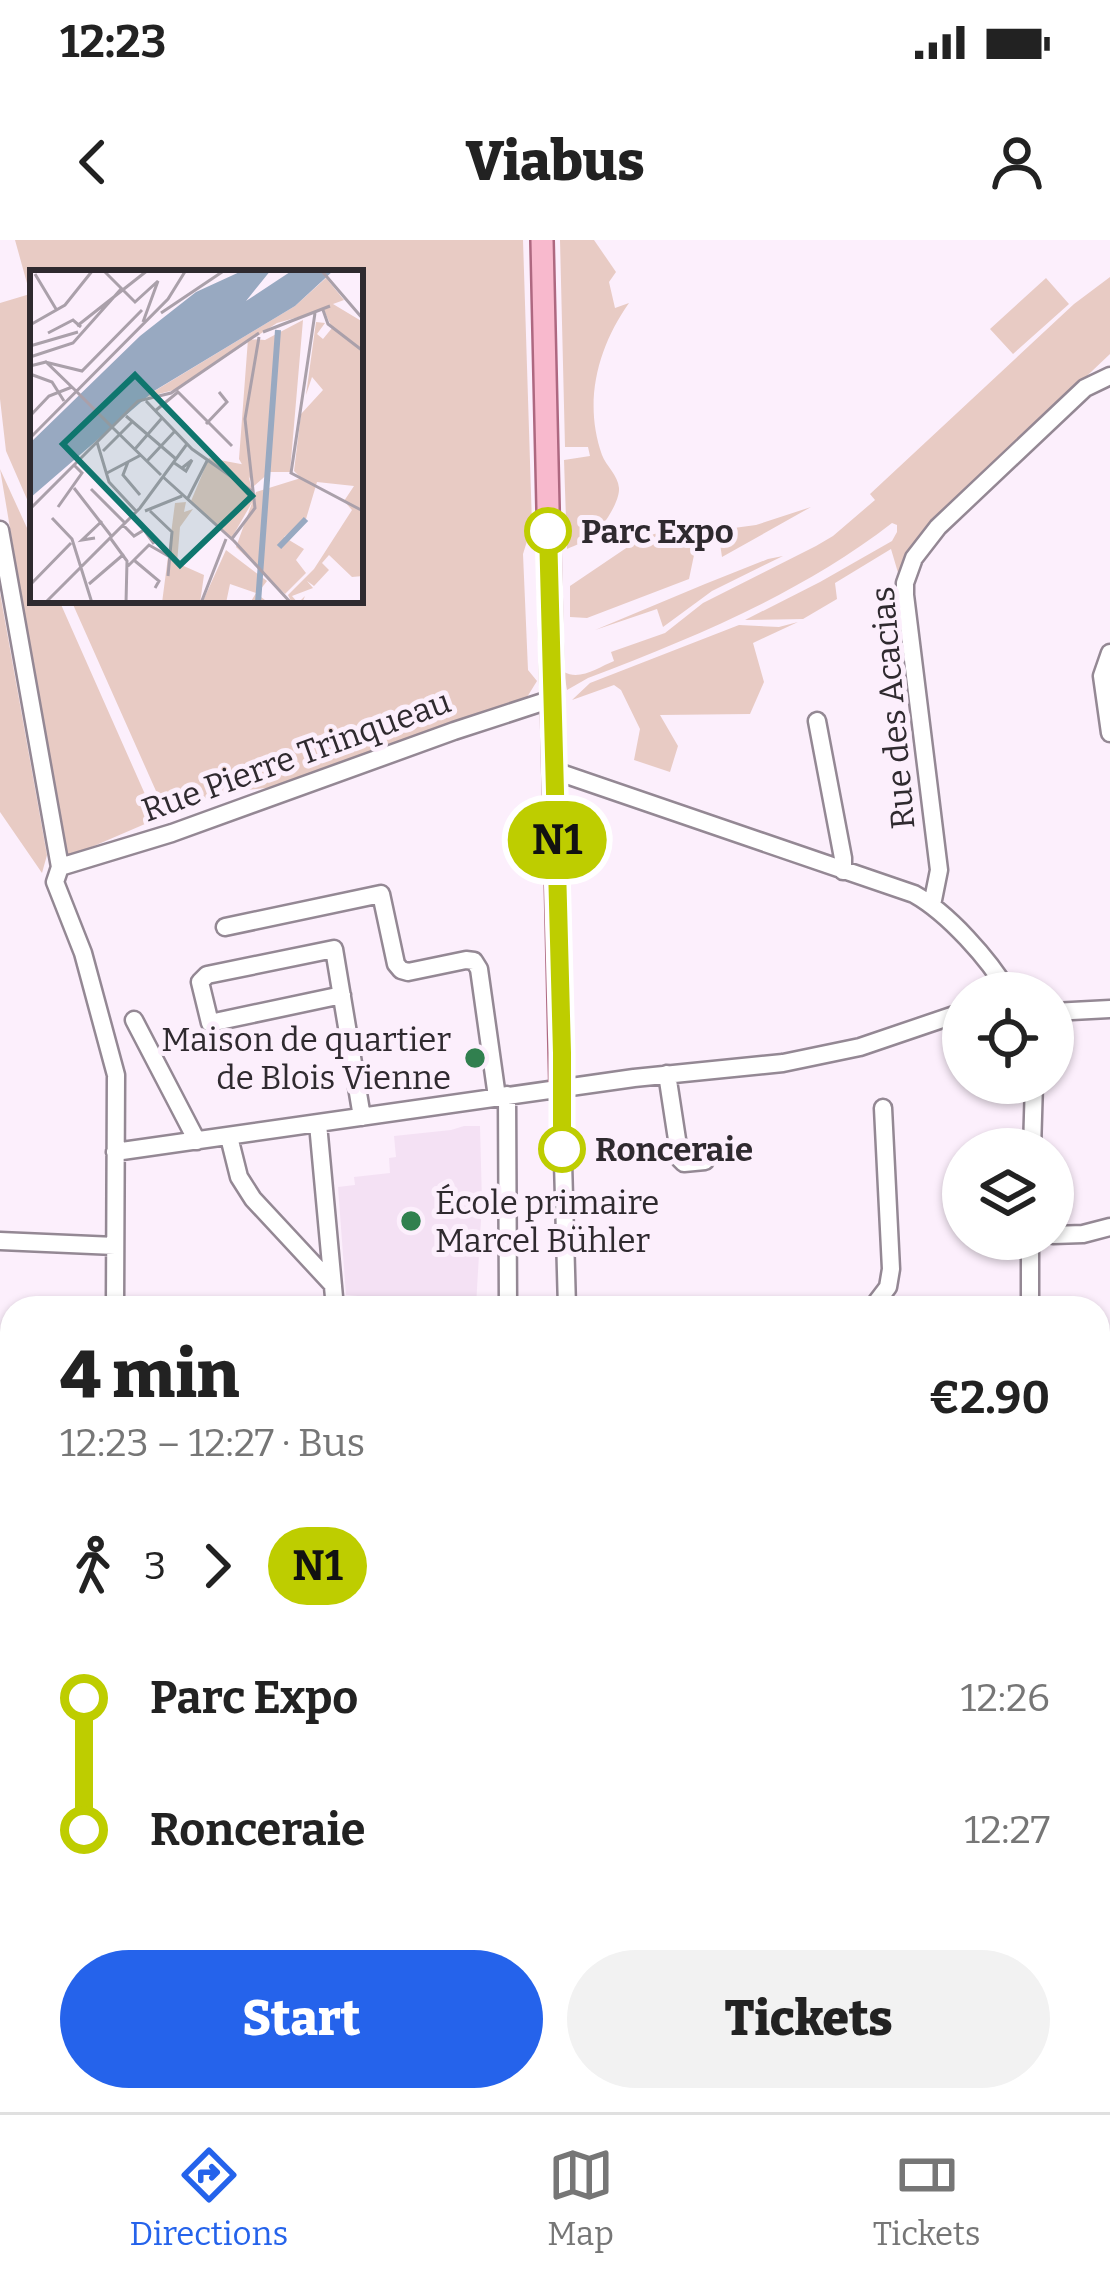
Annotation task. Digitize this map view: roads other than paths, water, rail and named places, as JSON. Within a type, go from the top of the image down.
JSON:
[{"type":"main road","points":[[542,240],[562,1088]]},
{"type":"street","name":"Rue des Acacias","points":[[932,905],[939,870],[905,595],[908,570],[924,544],[976,490],[1084,388],[1110,376]]},
{"type":"street","points":[[0,530],[60,867],[55,882],[83,953],[116,1075],[115,1296]]},
{"type":"street","points":[[1110,653],[1102,676],[1110,733]]},
{"type":"street","name":"Rue Pierre Trinqueau","points":[[60,867],[172,833],[551,699]]},
{"type":"street","points":[[817,721],[843,871]]},
{"type":"street","points":[[555,771],[905,891],[932,905],[994,972]]},
{"type":"street","points":[[225,927],[381,894],[401,970],[474,961],[502,1096],[508,1296]]},
{"type":"street","points":[[342,995],[210,1023],[200,982],[207,975],[334,950],[342,995],[362,1117]]},
{"type":"street","points":[[1074,1011],[1110,1009]]},
{"type":"street","points":[[115,1152],[562,1088],[783,1063],[872,1043],[942,1019]]},
{"type":"street","points":[[134,1020],[197,1142]]},
{"type":"street","points":[[668,1074],[680,1159],[684,1163],[705,1161]]},
{"type":"street","points":[[562,1088],[567,1296]]},
{"type":"street","points":[[881,1296],[888,1287],[891,1269],[883,1108]]},
{"type":"street","points":[[318,1124],[333,1296]]},
{"type":"street","points":[[229,1137],[239,1178],[332,1286]]},
{"type":"street","points":[[1074,1234],[1110,1227]]},
{"type":"street","points":[[0,1241],[115,1246]]},
{"type":"street","points":[[1030,1260],[1030,1296]]},
{"type":"place","name":"Parc Expo","points":[[548,531]]},
{"type":"place","name":"Maison de quartier de Blois Vienne","points":[[475,1058]]},
{"type":"place","name":"Ronceraie","points":[[562,1149]]},
{"type":"place","name":"École primaire Marcel Bühler","points":[[411,1221]]}]
